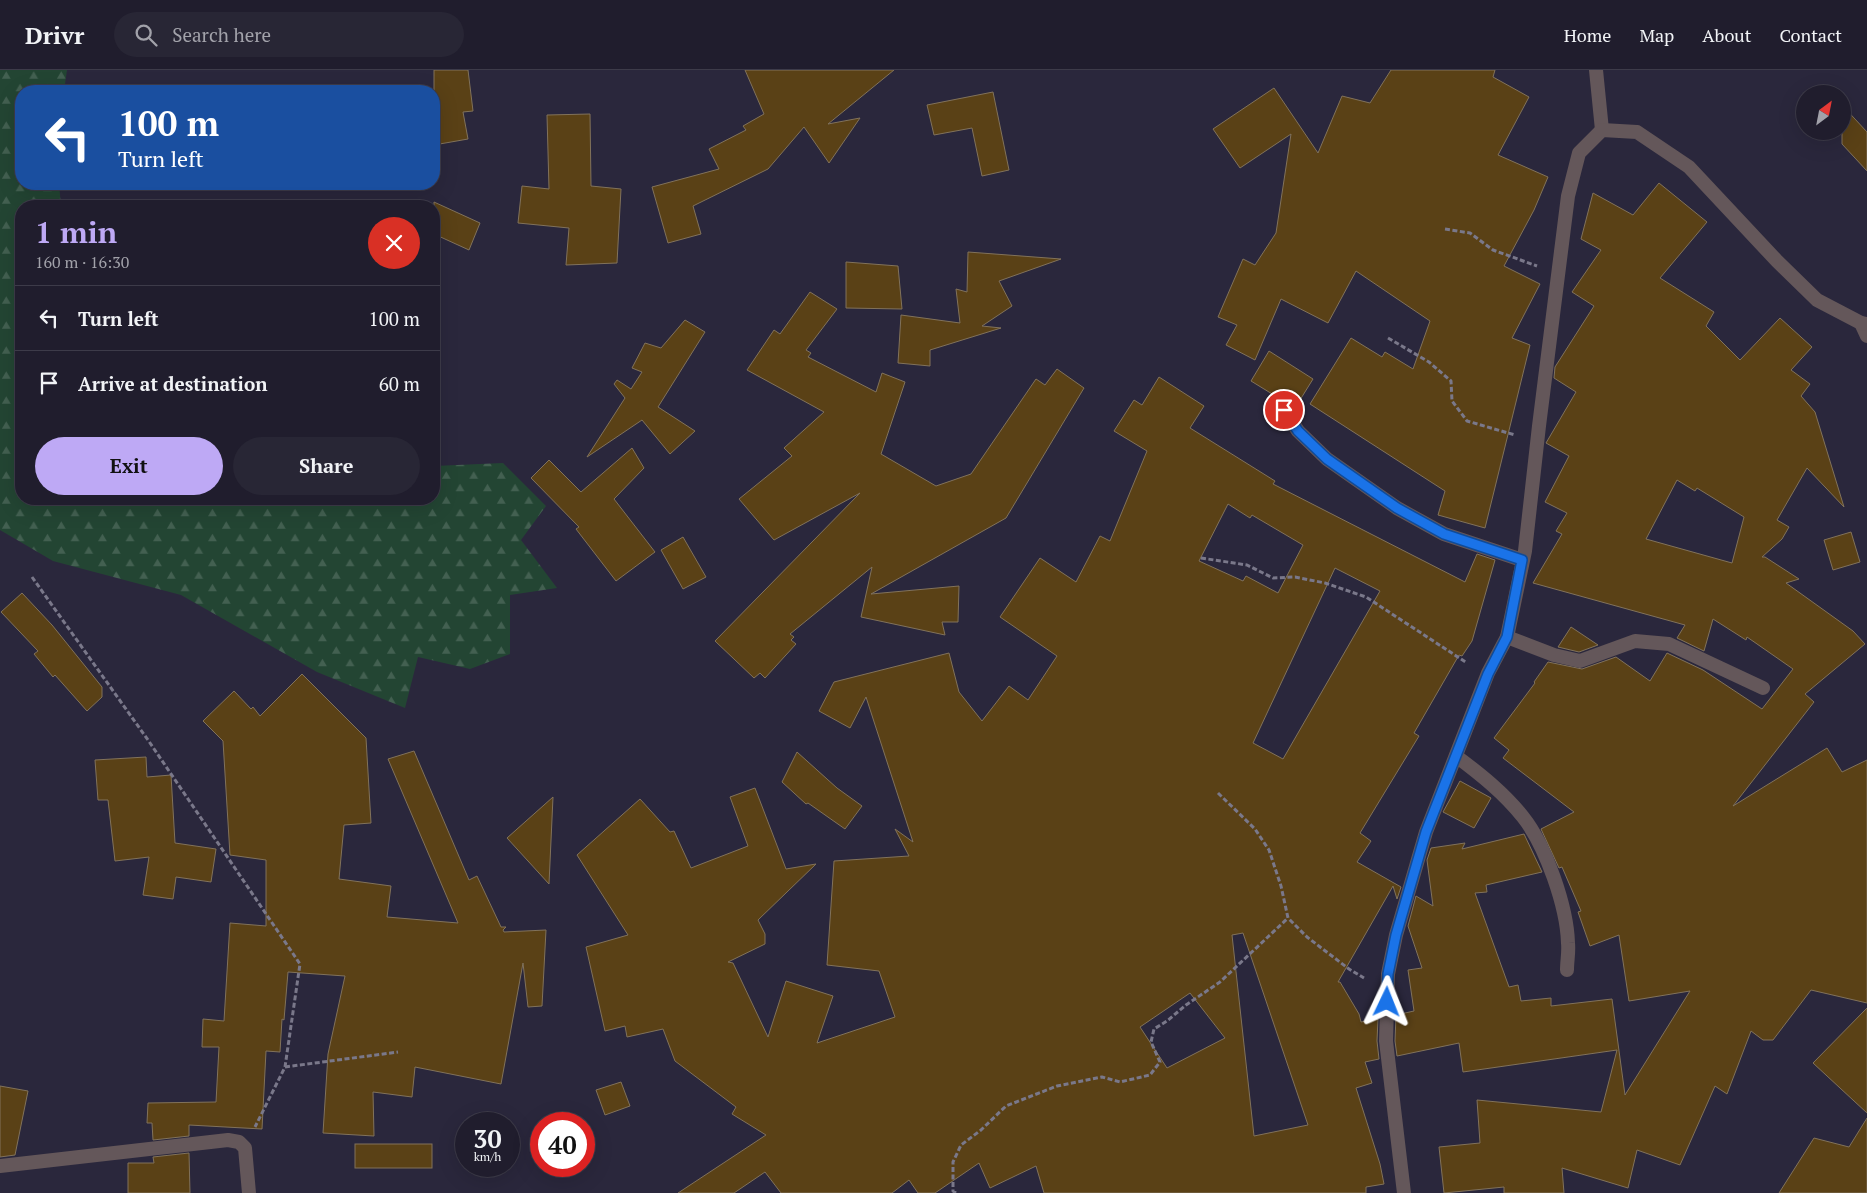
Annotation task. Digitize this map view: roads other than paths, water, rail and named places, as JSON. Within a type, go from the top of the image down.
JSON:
[{"type":"street","points":[[1596,70],[1602,130]]},
{"type":"street","points":[[1404,1193],[1386,1041],[1388,974],[1396,935],[1426,832],[1488,674],[1507,637],[1525,551],[1568,196],[1579,153],[1602,130],[1637,132],[1689,167],[1777,261],[1818,300],[1865,328]]},
{"type":"street","points":[[1284,410],[1298,431],[1327,459],[1397,508],[1444,534],[1522,560]]},
{"type":"street","points":[[1507,637],[1537,649],[1580,661],[1635,641],[1669,644],[1763,688]]},
{"type":"street","points":[[1456,756],[1494,785],[1524,818],[1546,857],[1563,910],[1566,926],[1568,943],[1567,970]]},
{"type":"street","points":[[0,1166],[228,1140],[239,1142],[245,1148],[249,1193]]}]
